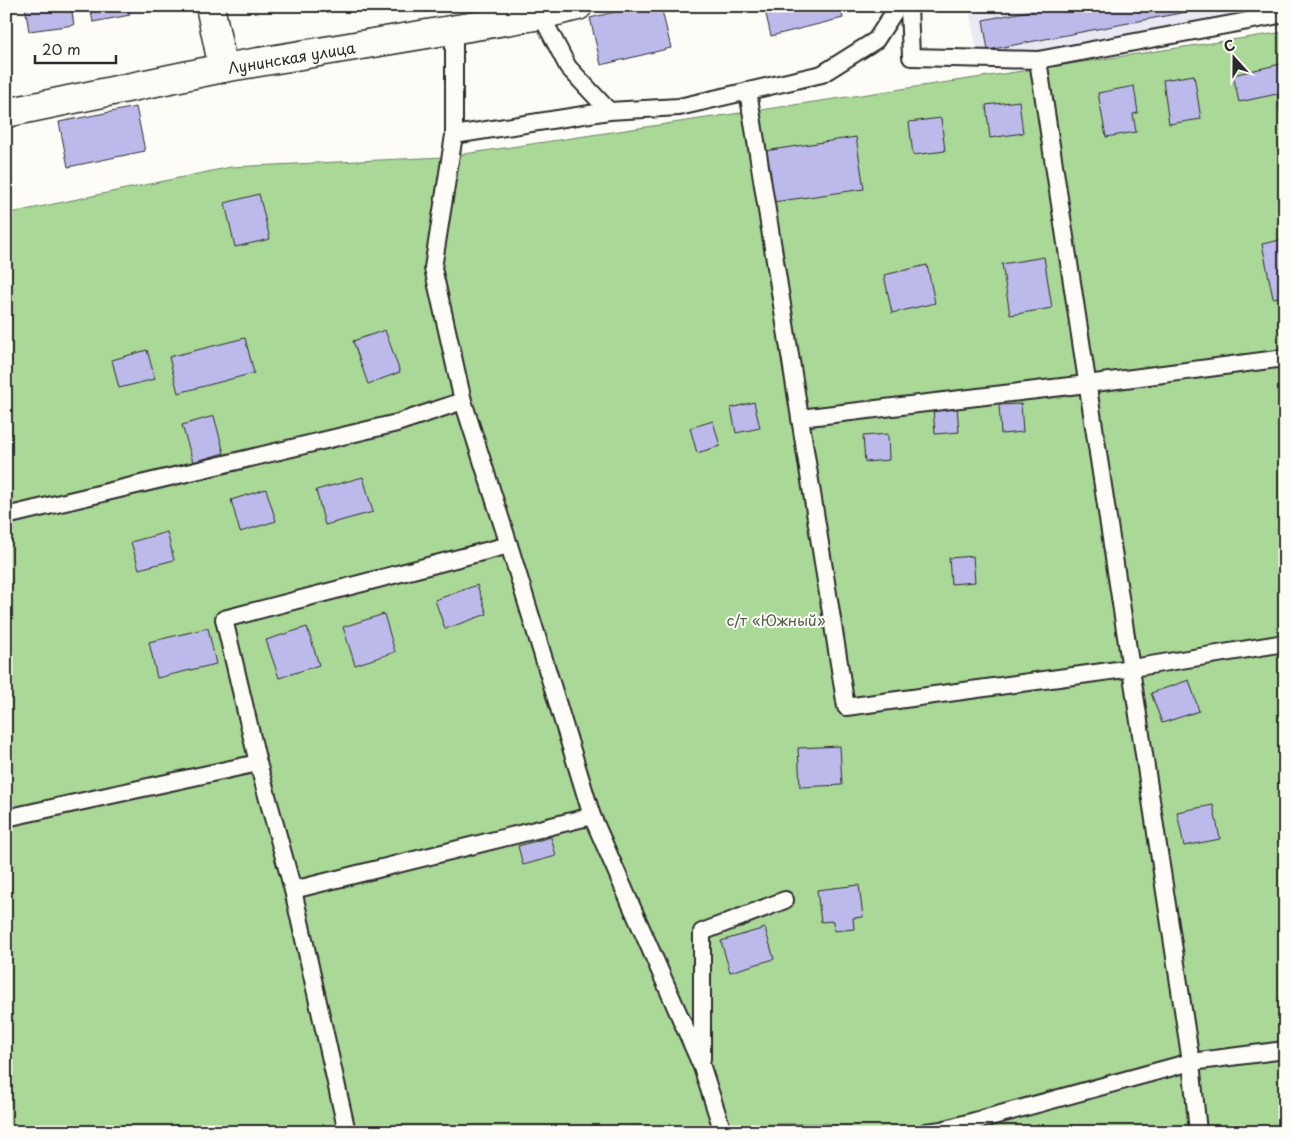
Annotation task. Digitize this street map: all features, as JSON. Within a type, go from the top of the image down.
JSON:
[{"type":"street","points":[[210,6],[223,68]]},
{"type":"street","name":"Лунинская улица","points":[[6,113],[223,68],[454,29],[540,10],[578,6]]},
{"type":"lane","points":[[454,135],[609,111],[679,107],[822,74],[876,40],[898,6]]},
{"type":"lane","points":[[909,6],[911,57],[1038,60],[1285,14]]},
{"type":"lane","points":[[540,10],[568,67],[609,111]]},
{"type":"lane","points":[[454,29],[454,135],[433,268],[463,401],[592,816],[702,1067],[723,1132]]},
{"type":"lane","points":[[1038,60],[1191,1062],[1198,1132]]},
{"type":"lane","points":[[748,91],[846,707],[1132,668],[1285,643]]},
{"type":"lane","points":[[800,418],[1285,358]]},
{"type":"lane","points":[[6,516],[397,423],[463,401]]},
{"type":"lane","points":[[347,1132],[293,890],[258,763],[224,619],[509,545]]},
{"type":"lane","points":[[6,818],[258,763]]},
{"type":"lane","points":[[293,890],[592,816]]},
{"type":"lane","points":[[702,1067],[702,932],[785,900]]},
{"type":"lane","points":[[926,1132],[942,1130],[1191,1062],[1285,1050]]},
{"type":"shaded area","points":[[1285,6],[980,66],[968,7]]},
{"type":"green space","name":"с/т «Южный»","points":[[1285,32],[1285,1132],[853,1132],[826,1123],[632,1127],[613,1132],[6,1132],[6,214],[231,167],[444,157]]},
{"type":"building","points":[[25,6],[71,6],[74,25],[29,31]]},
{"type":"building","points":[[90,6],[128,6],[130,15],[93,22]]},
{"type":"building","points":[[638,6],[661,6],[671,48],[601,65],[590,18]]},
{"type":"building","points":[[764,6],[840,6],[843,18],[771,36]]},
{"type":"building","points":[[1054,6],[1217,6],[988,50],[983,20]]},
{"type":"building","points":[[1285,63],[1285,113],[1281,114],[1277,94],[1239,102],[1233,75]]},
{"type":"building","points":[[1194,75],[1201,119],[1169,124],[1163,80]]},
{"type":"building","points":[[1134,86],[1138,113],[1133,114],[1136,132],[1106,137],[1098,93]]},
{"type":"building","points":[[1019,101],[1023,133],[990,138],[986,105]]},
{"type":"building","points":[[136,107],[145,151],[68,167],[59,122]]},
{"type":"building","points":[[941,118],[945,151],[913,155],[909,122]]},
{"type":"building","points":[[856,137],[864,189],[773,202],[765,151]]},
{"type":"building","points":[[259,194],[270,239],[235,247],[225,203]]},
{"type":"building","points":[[1285,239],[1285,296],[1273,298],[1262,244]]},
{"type":"building","points":[[1044,257],[1052,308],[1010,315],[1002,264]]},
{"type":"building","points":[[927,265],[935,303],[892,313],[884,275]]},
{"type":"building","points":[[385,330],[400,372],[368,384],[353,341]]},
{"type":"building","points":[[245,338],[254,373],[178,393],[169,357]]},
{"type":"building","points":[[147,350],[155,379],[119,388],[112,360]]},
{"type":"building","points":[[754,402],[760,428],[736,433],[731,408]]},
{"type":"building","points":[[1021,404],[1023,432],[1001,434],[999,405]]},
{"type":"building","points":[[957,406],[959,432],[935,434],[933,408]]},
{"type":"building","points":[[214,416],[224,453],[193,462],[182,425]]},
{"type":"building","points":[[713,421],[720,446],[697,453],[690,428]]},
{"type":"building","points":[[888,434],[889,460],[865,462],[863,436]]},
{"type":"building","points":[[363,477],[373,512],[325,525],[316,490]]},
{"type":"building","points":[[266,489],[276,521],[240,532],[231,500]]},
{"type":"building","points":[[167,532],[174,560],[139,569],[131,542]]},
{"type":"building","points":[[973,556],[975,582],[951,584],[949,558]]},
{"type":"building","points":[[477,585],[487,614],[445,629],[435,600]]},
{"type":"building","points":[[384,614],[395,652],[355,665],[343,627]]},
{"type":"building","points":[[307,627],[319,665],[279,678],[266,640]]},
{"type":"building","points":[[208,628],[216,664],[157,678],[149,642]]},
{"type":"building","points":[[1189,680],[1199,711],[1162,723],[1151,693]]},
{"type":"building","points":[[840,746],[842,785],[800,787],[798,748]]},
{"type":"building","points":[[1213,805],[1220,839],[1184,846],[1177,812]]},
{"type":"building","points":[[551,837],[556,856],[523,865],[518,846]]},
{"type":"building","points":[[859,885],[863,917],[853,918],[854,929],[834,931],[833,921],[821,922],[817,890]]},
{"type":"building","points":[[765,928],[774,959],[730,972],[721,941]]}]
